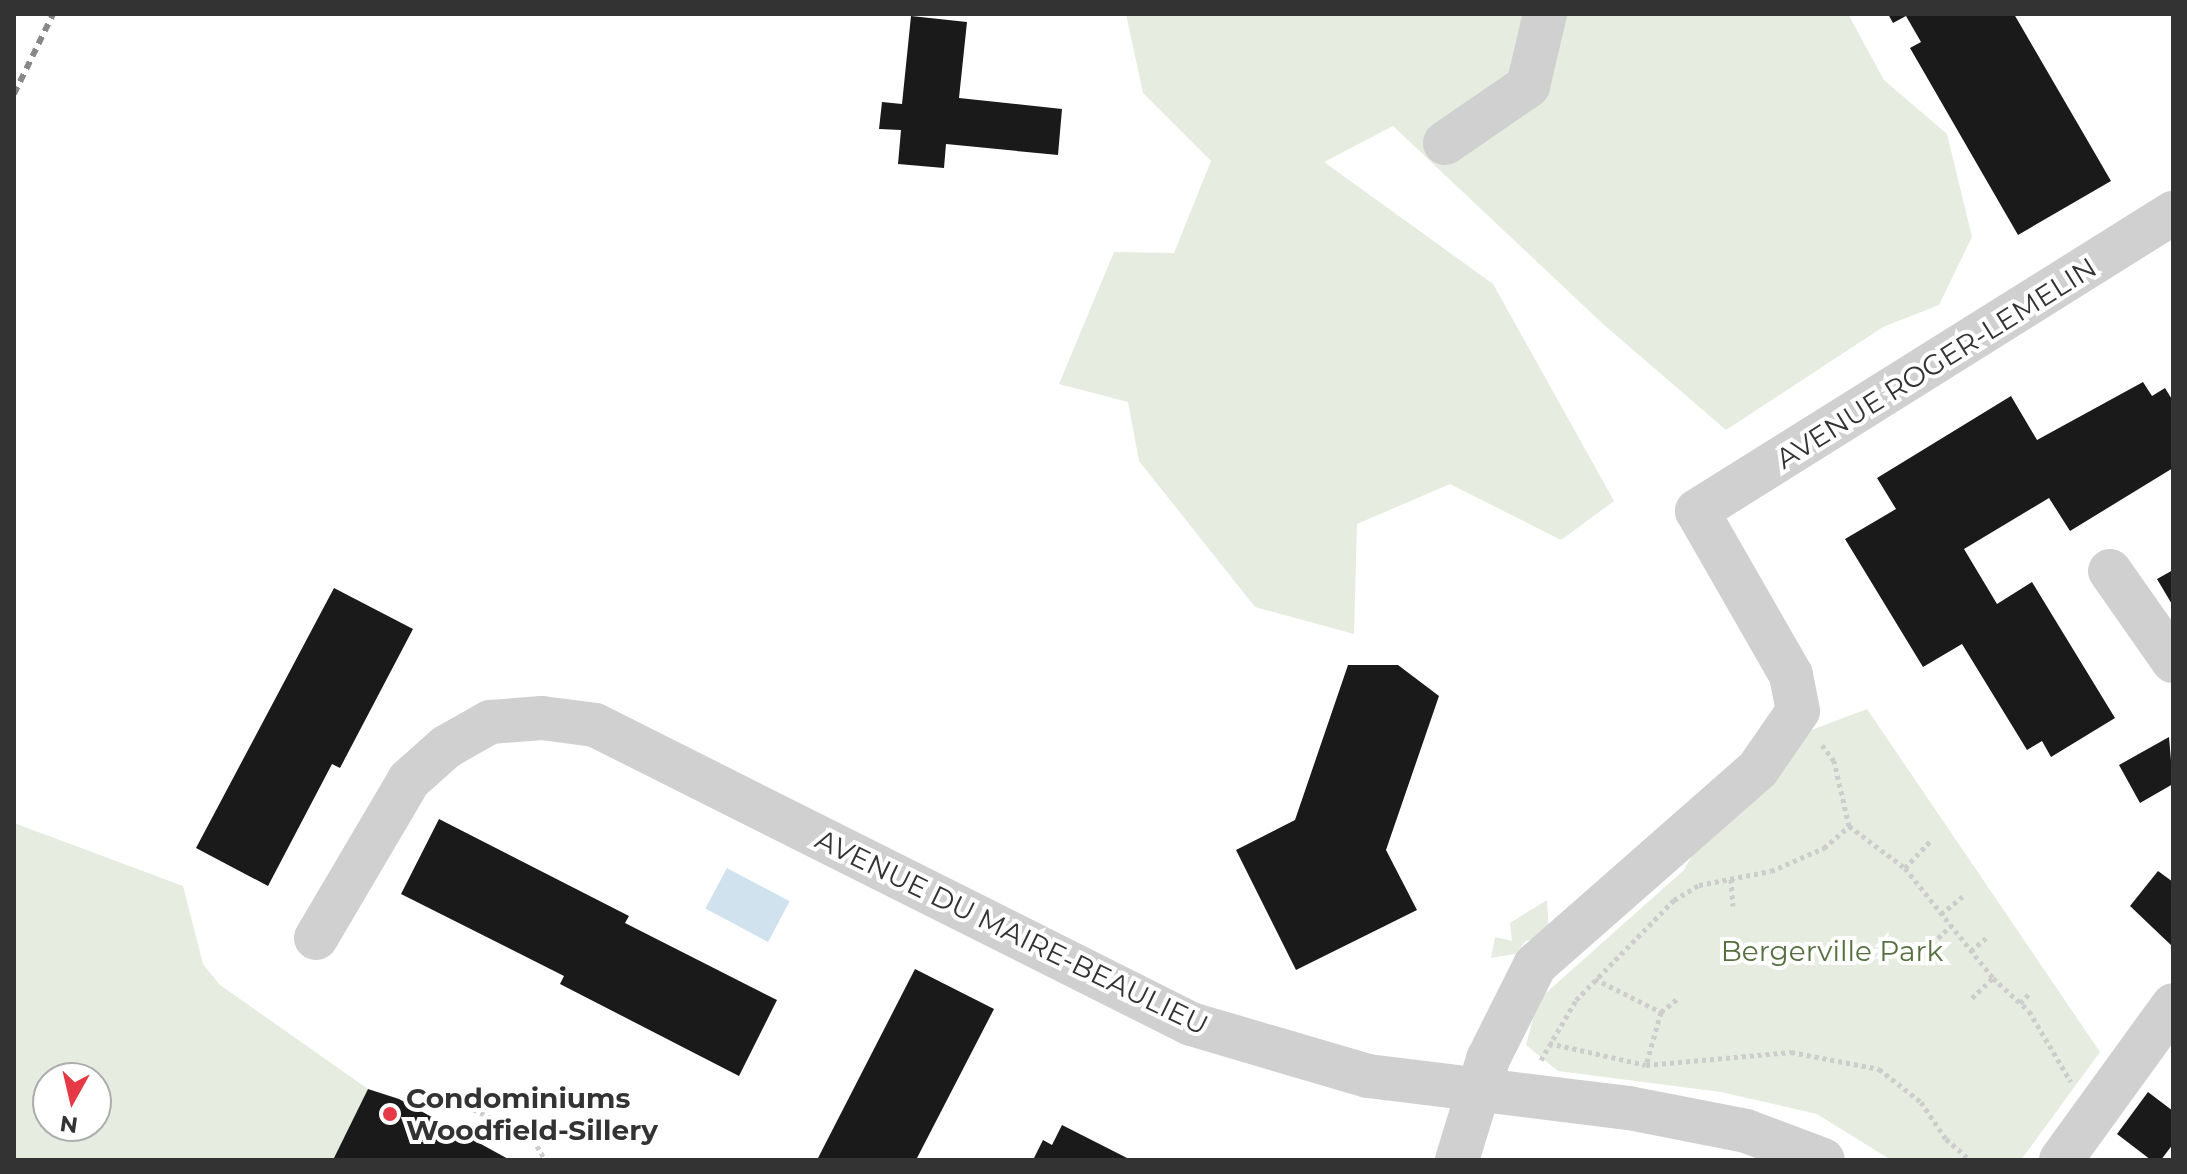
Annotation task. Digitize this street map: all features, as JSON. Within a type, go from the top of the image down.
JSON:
[{"type":"street","points":[[1445,143],[1528,86],[1545,14]]},
{"type":"street","name":"AVENUE ROGER-LEMELIN","points":[[1798,711],[1791,675],[1697,511],[2173,213]]},
{"type":"street","points":[[2110,571],[2173,661]]},
{"type":"street","points":[[1457,1160],[1477,1091],[1535,965],[1758,769],[1798,711]]},
{"type":"street","name":"AVENUE DU MAIRE-BEAULIEU","points":[[316,938],[409,780],[446,747],[490,722],[542,718],[595,725],[1191,1024],[1368,1076],[1477,1091],[1524,1093],[1746,1131],[1823,1160]]},
{"type":"street","points":[[2061,1160],[2092,1115],[2166,1030]]},
{"type":"path","points":[[1798,711],[1834,761],[1849,826],[1905,868],[1993,978],[2020,1003],[2092,1115]]},
{"type":"path","points":[[1524,1093],[1549,1043],[1595,979],[1674,900],[1699,885],[1771,871],[1824,848],[1849,826]]},
{"type":"path","points":[[1905,868],[1930,841]]},
{"type":"path","points":[[1731,879],[1733,906]]},
{"type":"path","points":[[1941,914],[1963,896]]},
{"type":"path","points":[[1938,938],[1951,926]]},
{"type":"path","points":[[1971,951],[1986,938]]},
{"type":"path","points":[[1972,998],[1993,978]]},
{"type":"path","points":[[1595,979],[1661,1012]]},
{"type":"path","points":[[2020,1003],[2029,994]]},
{"type":"path","points":[[1646,1065],[1661,1012],[1677,999]]},
{"type":"path","points":[[1549,1043],[1646,1065],[1791,1052],[1879,1069],[1921,1102],[1946,1139],[1970,1160]]},
{"type":"path","points":[[459,1102],[533,1139],[545,1160]]},
{"type":"green space","points":[[1126,14],[1848,14],[1884,80],[1947,134],[1972,237],[1939,305],[1883,327],[1726,430],[1603,324],[1393,126],[1324,162],[1493,284],[1614,501],[1561,540],[1450,484],[1357,524],[1354,634],[1255,607],[1139,461],[1128,402],[1059,384],[1114,252],[1174,253],[1211,161],[1143,93]]},
{"type":"green space","name":"Bergerville Park","points":[[1867,709],[2100,1052],[2021,1160],[1891,1160],[1817,1114],[1721,1092],[1558,1071],[1526,1045],[1538,1000],[1684,870],[1710,823],[1809,731]]},
{"type":"green space","points":[[14,823],[183,886],[203,964],[220,985],[368,1089],[333,1160],[14,1160]]},
{"type":"green space","points":[[1547,900],[1549,934],[1526,941],[1515,954],[1491,958],[1495,937],[1512,941],[1510,923]]},
{"type":"water","points":[[727,868],[790,901],[768,942],[705,909]]},
{"type":"building","points":[[1888,14],[2014,14],[2111,181],[2018,235],[1910,48],[1921,42],[1906,16],[1893,23]]},
{"type":"building","points":[[911,16],[967,22],[959,98],[1062,109],[1058,155],[946,144],[944,168],[898,164],[901,130],[879,129],[882,102],[902,104]]},
{"type":"building","points":[[2143,382],[2152,396],[2165,388],[2173,401],[2173,468],[2070,531],[2049,498],[1964,549],[1997,604],[2032,582],[2115,718],[2051,757],[2042,741],[2027,750],[1962,644],[1923,667],[1845,539],[1896,509],[1877,478],[2011,396],[2037,440]]},
{"type":"building","points":[[2173,570],[2173,606],[2157,579]]},
{"type":"building","points":[[334,588],[413,629],[340,768],[332,764],[268,886],[196,848]]},
{"type":"building","points":[[1348,665],[1398,665],[1439,696],[1386,850],[1417,910],[1296,970],[1236,850],[1295,820]]},
{"type":"building","points":[[2169,737],[2173,784],[2140,803],[2119,765]]},
{"type":"building","points":[[439,819],[629,916],[625,923],[777,1000],[739,1076],[560,984],[564,976],[401,894]]},
{"type":"building","points":[[2158,871],[2173,882],[2173,947],[2130,906]]},
{"type":"building","points":[[915,969],[994,1009],[916,1160],[817,1160]]},
{"type":"building","name":"Condominiums Woodfield-Sillery","points":[[368,1089],[399,1099],[510,1160],[333,1160]]},
{"type":"building","points":[[2148,1092],[2173,1111],[2173,1144],[2161,1160],[2151,1160],[2117,1134]]},
{"type":"building","points":[[1062,1125],[1131,1160],[1033,1160],[1043,1140],[1052,1145]]},
{"type":"railway","points":[[14,94],[53,14]]},
{"type":"place","name":"Condominiums Woodfield-Sillery","points":[[390,1114]]}]
